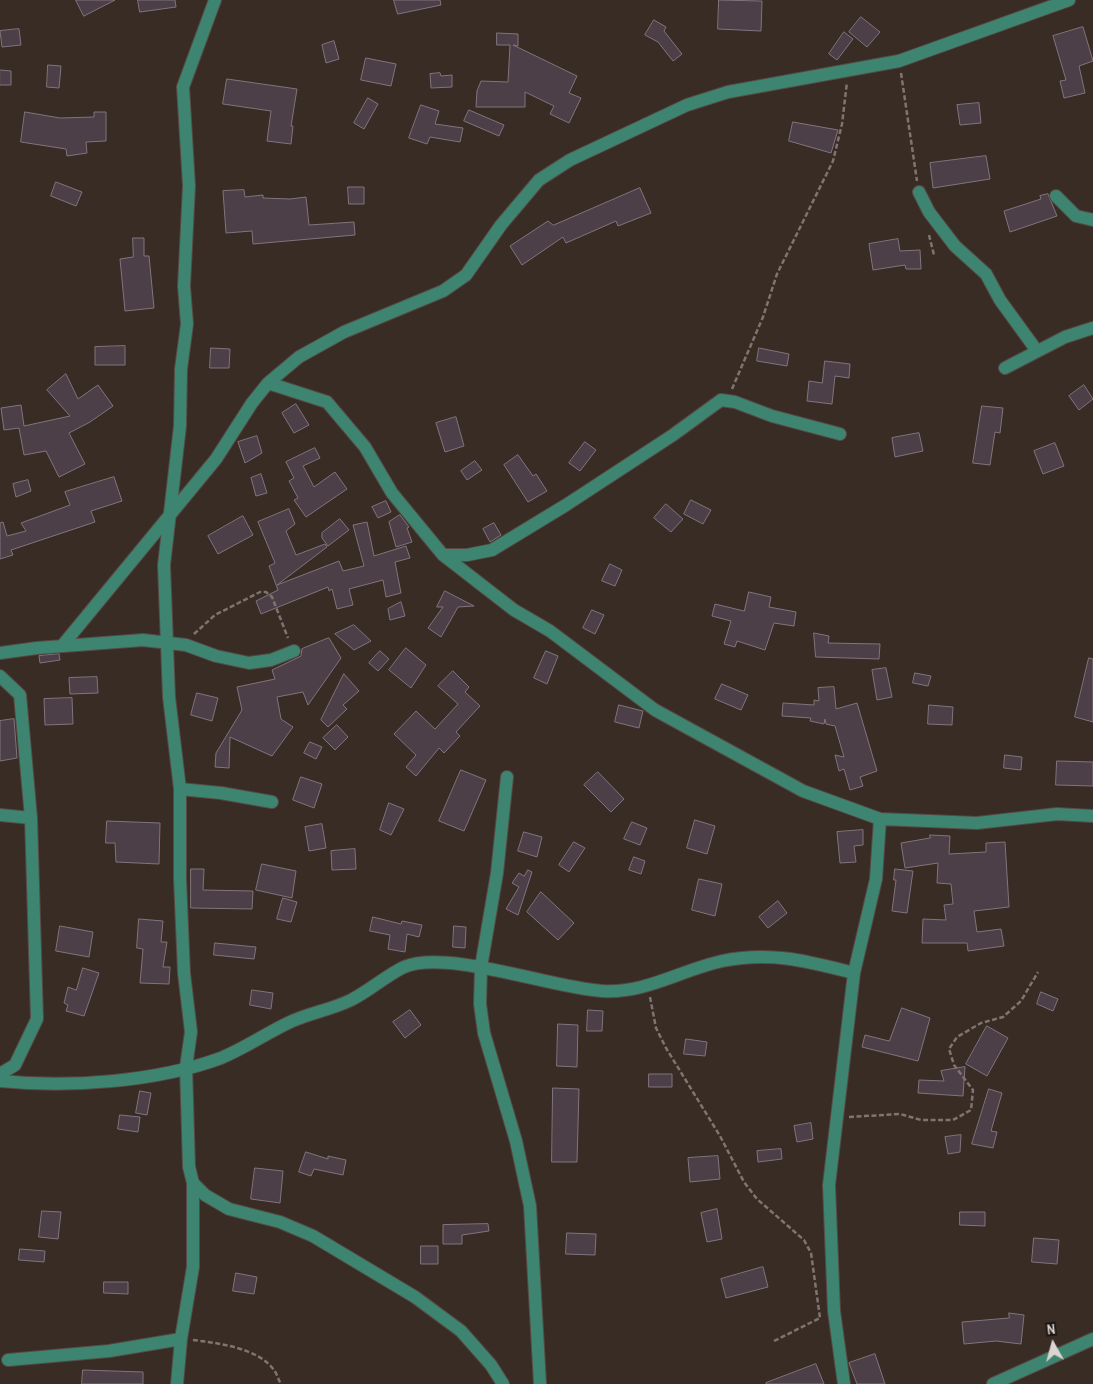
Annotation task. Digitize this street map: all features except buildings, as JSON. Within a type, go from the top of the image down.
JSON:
[{"type":"street","points":[[177,1384],[181,1339],[193,1267],[193,1183],[188,1148],[186,1067],[191,1032],[184,973],[180,879],[180,789],[169,697],[168,643],[164,598],[168,515],[180,426],[181,369],[187,324],[184,286],[189,186],[183,87],[215,0]]},
{"type":"street","points":[[62,646],[216,459],[252,403],[268,382],[299,357],[344,332],[443,291],[466,275],[501,225],[539,180],[570,160],[687,105],[728,92],[899,61],[1069,0]]},
{"type":"street","points":[[919,192],[929,212],[955,246],[986,274],[1000,300],[1037,351]]},
{"type":"street","points":[[1056,196],[1076,216],[1093,220]]},
{"type":"street","points":[[1005,368],[1064,337],[1093,328]]},
{"type":"street","points":[[268,382],[327,402],[365,447],[392,493],[443,556],[514,610],[550,631],[654,710],[803,791],[880,819],[977,823],[1057,814],[1093,816]]},
{"type":"street","points":[[443,556],[467,555],[492,550],[665,441],[721,400],[735,402],[772,416],[840,434]]},
{"type":"street","points":[[0,653],[142,640],[186,645],[216,656],[249,663],[271,660],[294,651]]},
{"type":"street","points":[[0,676],[20,696],[31,818],[37,1019],[15,1066],[0,1074]]},
{"type":"street","points":[[507,777],[498,864],[481,967],[480,1004],[484,1033],[516,1140],[530,1206],[540,1384]]},
{"type":"street","points":[[180,789],[221,793],[272,802]]},
{"type":"street","points":[[0,815],[31,818]]},
{"type":"street","points":[[844,1384],[834,1311],[829,1185],[854,973],[876,879],[880,819]]},
{"type":"street","points":[[0,1081],[120,1082],[186,1067],[239,1050],[288,1022],[350,1000],[404,967],[423,962],[481,967],[587,990],[624,991],[648,987],[721,962],[756,955],[791,958],[854,973]]},
{"type":"street","points":[[193,1183],[205,1194],[229,1209],[280,1222],[313,1236],[415,1297],[461,1330],[491,1365],[503,1384]]},
{"type":"street","points":[[8,1360],[109,1351],[181,1339]]},
{"type":"street","points":[[992,1384],[1093,1339]]},
{"type":"path","points":[[899,61],[919,192]]},
{"type":"path","points":[[721,400],[730,393],[733,387],[763,318],[777,274],[833,161],[842,124],[848,71]]},
{"type":"path","points":[[928,229],[934,255]]},
{"type":"path","points":[[186,645],[194,633],[214,615],[260,592],[266,592],[272,597],[294,651]]},
{"type":"path","points":[[837,1116],[858,1118],[900,1114],[921,1120],[953,1120],[971,1110],[973,1090],[954,1065],[949,1048],[957,1037],[981,1023],[1003,1016],[1021,1001],[1038,972]]},
{"type":"path","points":[[648,987],[656,1028],[666,1048],[720,1136],[744,1182],[756,1199],[804,1240],[811,1253],[820,1318]]},
{"type":"path","points":[[774,1341],[834,1311]]},
{"type":"path","points":[[181,1339],[210,1342],[260,1357],[274,1369],[280,1384]]}]
